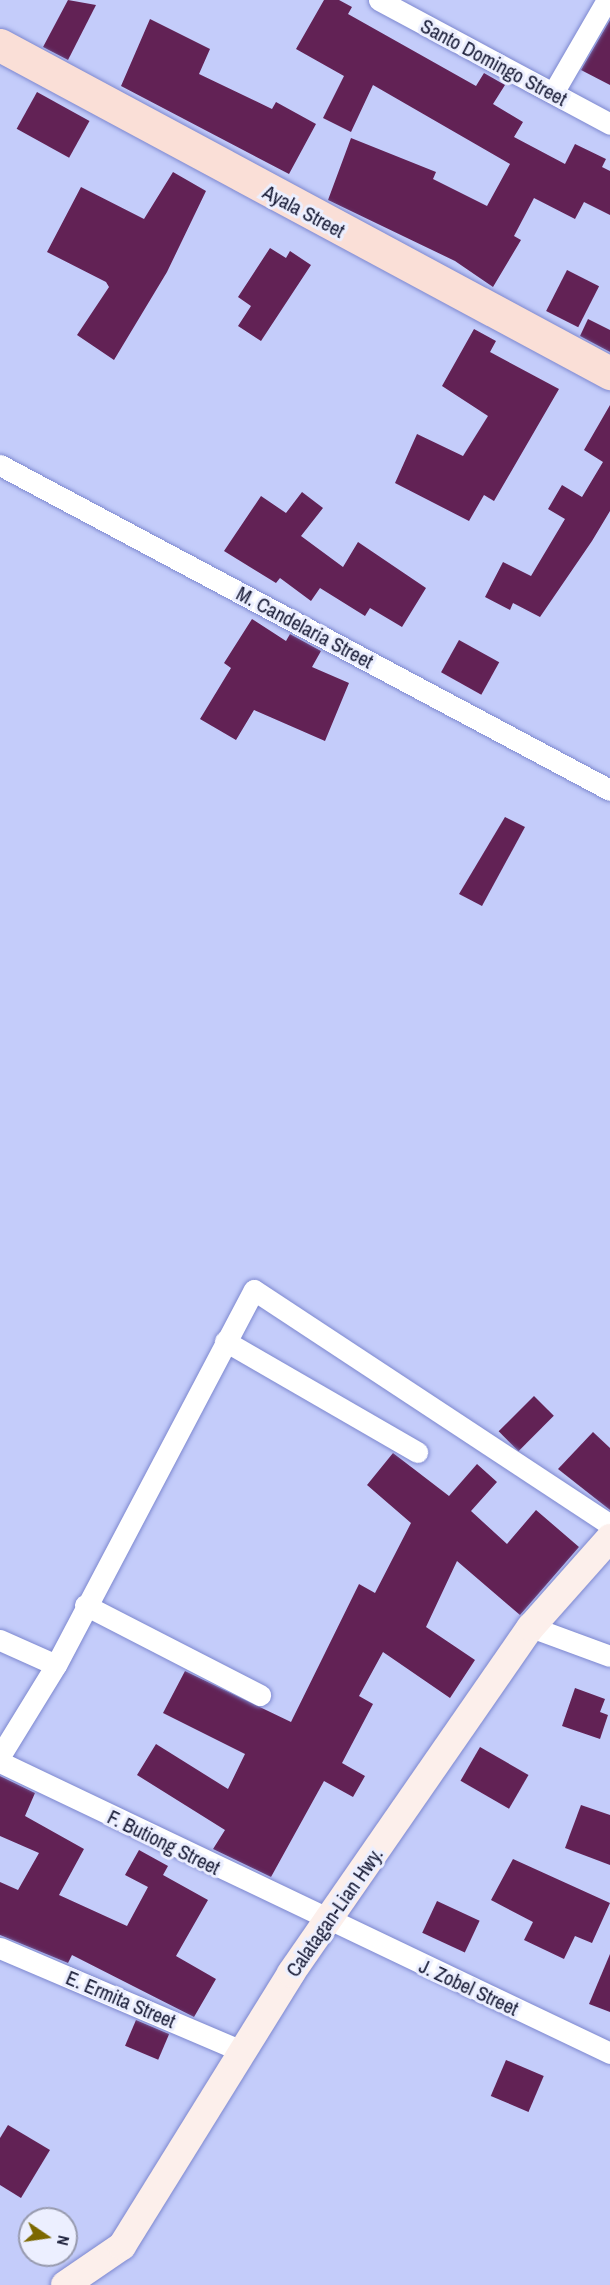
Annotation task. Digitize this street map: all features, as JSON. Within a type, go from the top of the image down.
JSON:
[{"type":"main road","name":"Ayala Street","points":[[0,45],[610,373]]},
{"type":"main road","name":"Calatagan-Lian Hwy.","points":[[65,2285],[122,2246],[242,2051],[531,1627],[610,1538]]},
{"type":"street","name":"Santo Domingo Street","points":[[379,0],[610,124]]},
{"type":"street","points":[[553,93],[607,0]]},
{"type":"street","name":"M. Candelaria Street","points":[[0,465],[610,790]]},
{"type":"street","points":[[0,1756],[56,1665],[85,1605],[254,1290],[610,1525]]},
{"type":"street","points":[[225,1341],[417,1452]]},
{"type":"street","points":[[85,1605],[260,1695]]},
{"type":"street","points":[[531,1627],[610,1656]]},
{"type":"street","points":[[0,1640],[56,1665]]},
{"type":"street","name":"F. Butiong Street","points":[[0,1762],[328,1922]]},
{"type":"street","name":"J. Zobel Street","points":[[328,1922],[610,2053]]},
{"type":"street","name":"E. Ermita Street","points":[[0,1948],[242,2051]]},
{"type":"building","points":[[68,0],[96,5],[68,60],[43,47]]},
{"type":"building","points":[[324,0],[339,0],[352,7],[348,14],[476,86],[484,73],[505,85],[493,104],[523,122],[514,137],[565,164],[575,144],[606,159],[602,167],[610,171],[610,215],[584,202],[575,219],[534,198],[514,236],[521,240],[493,287],[455,261],[328,200],[351,138],[436,172],[433,179],[487,206],[510,164],[373,85],[351,132],[323,118],[344,76],[296,49]]},
{"type":"building","points":[[150,19],[210,49],[199,74],[272,109],[276,102],[316,124],[289,174],[121,86]]},
{"type":"building","points":[[610,20],[610,85],[581,70]]},
{"type":"building","points":[[37,92],[89,121],[69,158],[17,129]]},
{"type":"building","points":[[173,172],[206,191],[167,272],[114,360],[77,335],[109,287],[106,282],[47,252],[81,187],[144,219]]},
{"type":"building","points":[[270,248],[286,258],[290,251],[311,265],[261,341],[238,326],[251,306],[238,297]]},
{"type":"building","points":[[567,270],[599,286],[578,327],[546,311]]},
{"type":"building","points":[[588,319],[610,330],[610,352],[580,336]]},
{"type":"building","points":[[474,329],[496,341],[490,352],[559,389],[494,501],[484,495],[469,521],[395,483],[417,434],[463,456],[488,416],[442,386]]},
{"type":"building","points":[[610,405],[610,511],[592,541],[540,617],[513,603],[510,610],[485,597],[503,562],[531,576],[565,519],[548,509],[562,485],[582,497],[603,462],[584,450]]},
{"type":"building","points":[[302,492],[323,508],[301,536],[343,567],[358,542],[426,588],[402,627],[370,608],[365,616],[320,588],[311,601],[280,578],[276,583],[224,551],[261,496],[286,513]]},
{"type":"building","points":[[252,619],[286,641],[290,634],[321,651],[312,667],[349,683],[325,741],[254,710],[236,740],[200,719],[231,668],[224,663]]},
{"type":"building","points":[[459,640],[499,662],[481,695],[441,672]]},
{"type":"building","points":[[505,817],[525,827],[482,906],[459,894]]},
{"type":"building","points":[[534,1396],[554,1416],[518,1451],[499,1431]]},
{"type":"building","points":[[593,1432],[610,1448],[610,1510],[558,1469]]},
{"type":"building","points":[[393,1453],[449,1496],[477,1464],[497,1482],[471,1511],[507,1544],[536,1510],[579,1547],[520,1615],[457,1561],[426,1627],[475,1660],[450,1698],[383,1652],[359,1696],[373,1704],[342,1763],[365,1776],[353,1797],[324,1781],[271,1877],[213,1849],[225,1830],[137,1775],[156,1744],[228,1789],[245,1754],[163,1713],[185,1671],[291,1722],[359,1584],[375,1593],[411,1523],[367,1485]]},
{"type":"building","points":[[575,1688],[605,1699],[600,1712],[608,1715],[600,1739],[562,1726]]},
{"type":"building","points":[[480,1747],[528,1775],[509,1809],[460,1781]]},
{"type":"building","points":[[0,1776],[35,1793],[25,1816],[84,1849],[59,1895],[127,1926],[148,1887],[125,1875],[139,1850],[168,1866],[163,1875],[208,1900],[176,1956],[216,1979],[194,2017],[72,1955],[68,1963],[0,1935],[0,1882],[18,1890],[39,1853],[0,1836]]},
{"type":"building","points":[[581,1805],[610,1815],[610,1865],[565,1848]]},
{"type":"building","points":[[513,1859],[610,1903],[592,1943],[575,1936],[564,1959],[524,1940],[533,1922],[491,1900]]},
{"type":"building","points":[[437,1901],[480,1921],[465,1953],[422,1933]]},
{"type":"building","points":[[610,1954],[610,2012],[589,2004]]},
{"type":"building","points":[[136,2020],[169,2034],[158,2060],[125,2046]]},
{"type":"building","points":[[506,2060],[544,2076],[529,2112],[491,2096]]},
{"type":"building","points":[[8,2125],[50,2150],[21,2198],[0,2185],[0,2138]]}]
